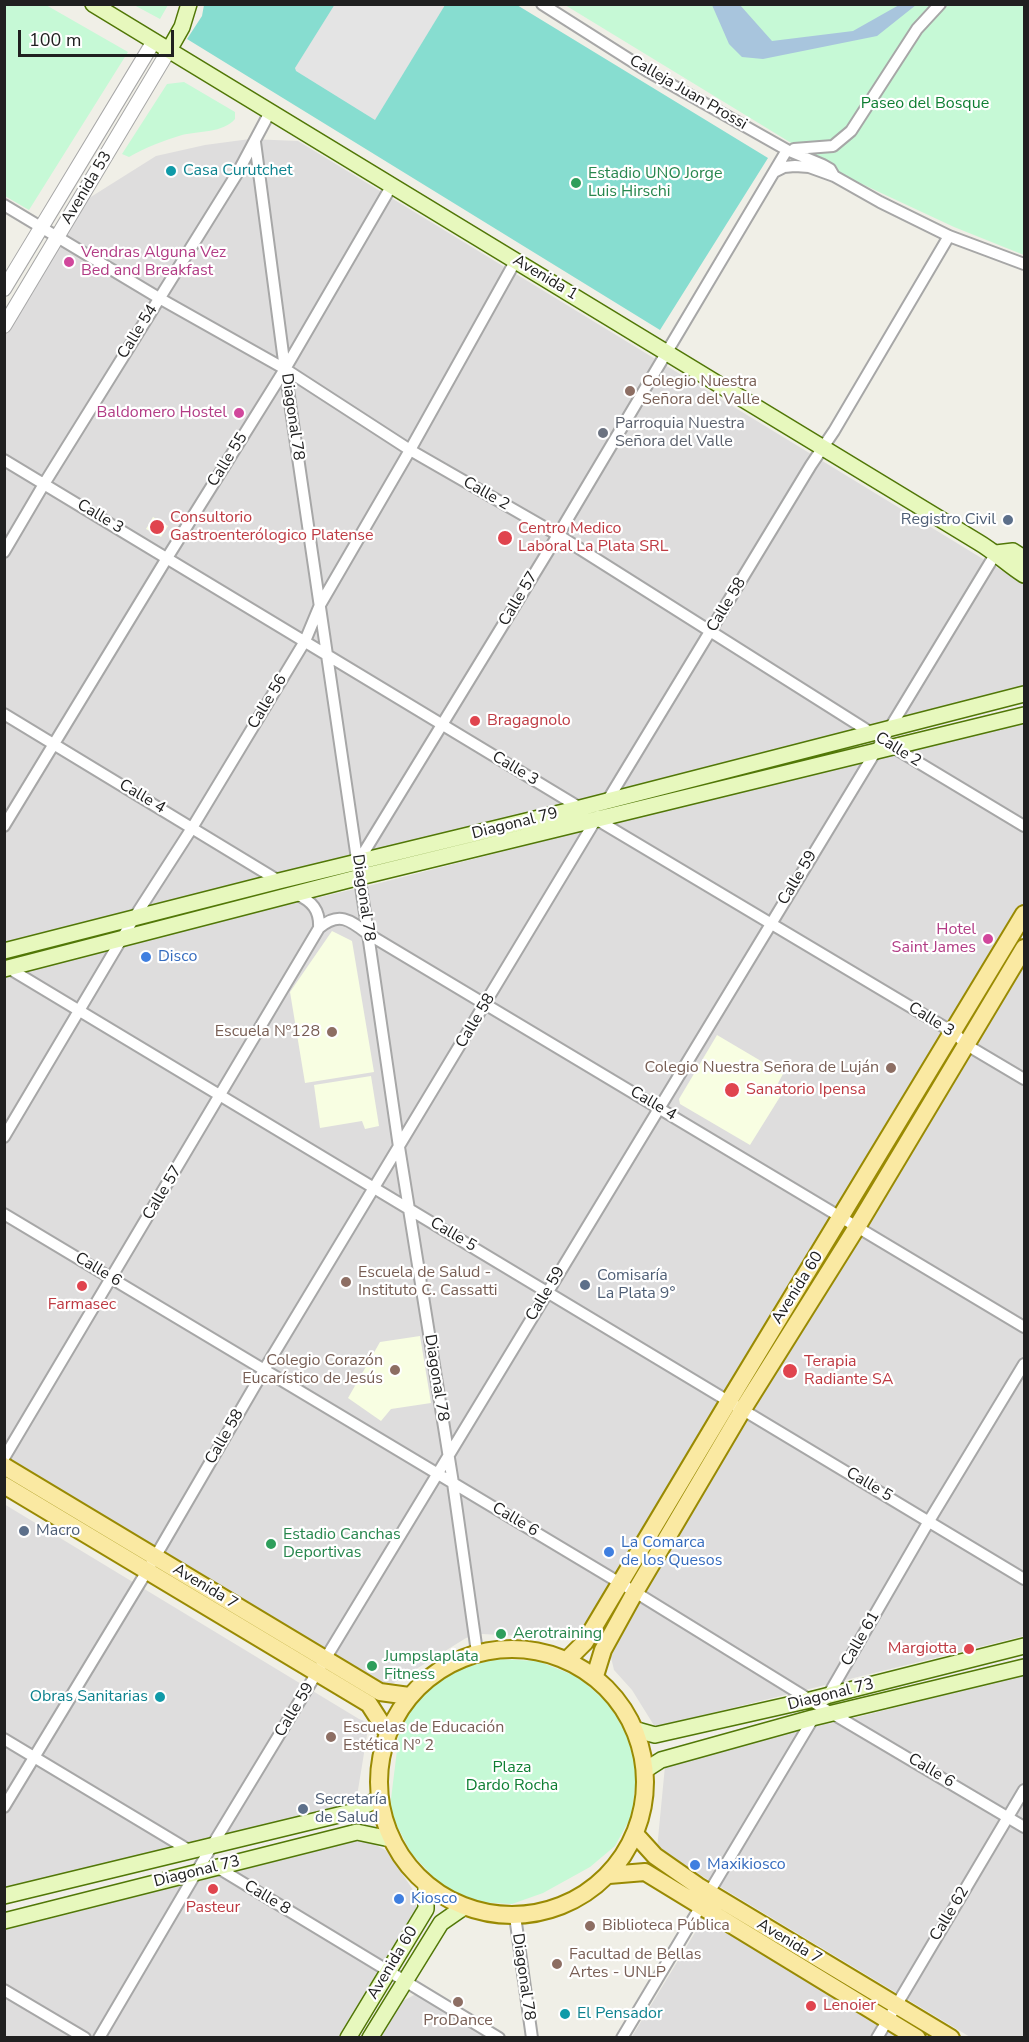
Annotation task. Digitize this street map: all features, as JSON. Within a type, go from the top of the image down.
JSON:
[{"type":"main road","name":"Avenida 1","points":[[93,4],[996,553],[1006,564],[1024,575]]},
{"type":"main road","points":[[169,50],[182,27],[189,4]]},
{"type":"main road","name":"Avenida 1","points":[[996,553],[1013,551],[1024,558]]},
{"type":"main road","name":"Diagonal 79","points":[[4,951],[279,881],[359,870],[596,819],[882,741],[1024,694]]},
{"type":"main road","name":"Diagonal 79","points":[[6,967],[296,894],[359,870],[608,800],[882,741],[1024,715]]},
{"type":"main road","name":"Avenida 60","points":[[568,1659],[585,1642],[619,1583],[857,1227],[1024,914]]},
{"type":"main road","name":"Avenida 60","points":[[595,1676],[603,1650],[736,1405],[842,1218],[959,1038],[1024,948]]},
{"type":"main road","name":"Avenida 7","points":[[4,1466],[151,1564],[321,1667],[369,1704],[387,1732]]},
{"type":"main road","name":"Avenida 7","points":[[4,1485],[151,1564]]},
{"type":"main road","points":[[585,1642],[591,1649],[603,1650]]},
{"type":"main road","name":"Diagonal 73","points":[[647,1769],[661,1760],[821,1707],[1024,1646]]},
{"type":"main road","points":[[527,1648],[568,1659],[595,1676],[637,1730],[647,1769],[636,1835],[609,1875],[590,1891],[568,1904],[546,1912],[515,1916],[503,1916],[464,1907],[426,1885],[390,1839],[379,1799],[387,1732],[409,1696],[435,1672],[477,1653],[527,1648]]},
{"type":"main road","name":"Avenida 7","points":[[321,1667],[380,1692],[409,1696]]},
{"type":"main road","name":"Diagonal 73","points":[[637,1730],[656,1735],[821,1707],[1024,1667]]},
{"type":"main road","points":[[656,1735],[655,1750],[661,1760]]},
{"type":"main road","name":"Diagonal 73","points":[[4,1896],[351,1812],[379,1799]]},
{"type":"main road","points":[[351,1812],[359,1822],[357,1832]]},
{"type":"main road","name":"Diagonal 73","points":[[4,1921],[206,1866],[357,1832],[390,1839]]},
{"type":"main road","name":"Avenida 7","points":[[636,1835],[655,1857],[704,1899],[887,2020],[917,2037]]},
{"type":"main road","name":"Avenida 7","points":[[609,1875],[645,1872],[704,1899],[951,2037]]},
{"type":"main road","name":"Avenida 60","points":[[348,2037],[426,1909],[426,1885]]},
{"type":"main road","name":"Avenida 60","points":[[370,2037],[441,1923],[464,1907]]},
{"type":"street","name":"Calleja Juan Prossi","points":[[542,4],[649,72],[787,150],[823,165],[834,176]]},
{"type":"street","points":[[787,150],[833,146],[851,130],[917,29],[940,4]]},
{"type":"street","name":"Avenida 53","points":[[4,290],[154,41]]},
{"type":"street","name":"Avenida 53","points":[[4,326],[169,50]]},
{"type":"street","name":"Calle 54","points":[[4,552],[255,142],[270,112]]},
{"type":"street","name":"Diagonal 78","points":[[255,142],[285,369],[399,1147],[449,1456],[477,1653]]},
{"type":"street","name":"Calle 57","points":[[359,870],[443,725],[787,150]]},
{"type":"street","name":"Calleja Juan Prossi","points":[[773,172],[784,167],[795,166],[809,167],[834,176],[949,236],[1024,264]]},
{"type":"street","name":"Calle 55","points":[[4,826],[285,369],[392,185]]},
{"type":"street","name":"Calle 2","points":[[4,205],[285,369],[410,450],[558,535],[882,741],[1024,826]]},
{"type":"street","name":"Calle 58","points":[[4,1807],[151,1564],[264,1370],[949,236]]},
{"type":"street","name":"Calle 56","points":[[4,1137],[81,1011],[134,918],[192,828],[305,641],[320,605],[516,260]]},
{"type":"street","name":"Calle 3","points":[[4,460],[771,923],[1024,1079]]},
{"type":"street","name":"Calle 59","points":[[99,2037],[206,1866],[213,1844],[996,553]]},
{"type":"street","name":"Calle 4","points":[[4,714],[279,881]]},
{"type":"street","points":[[296,894],[311,902],[315,907],[320,920],[320,928]]},
{"type":"street","name":"Calle 4","points":[[320,928],[327,922],[344,918],[350,920],[368,934],[1024,1327]]},
{"type":"street","name":"Calle 57","points":[[4,1458],[320,928]]},
{"type":"street","name":"Calle 5","points":[[6,967],[1024,1578]]},
{"type":"street","name":"Calle 6","points":[[4,1214],[1024,1827]]},
{"type":"street","name":"Calle 61","points":[[622,2037],[1024,1364]]},
{"type":"street","name":"Calle 8","points":[[4,1739],[189,1850],[206,1866],[499,2037]]},
{"type":"street","name":"Calle 62","points":[[876,2037],[1024,1790]]},
{"type":"street","name":"Diagonal 78","points":[[515,1916],[532,2037]]},
{"type":"street","points":[[4,1990],[86,2037]]},
{"type":"shaded area","points":[[335,4],[445,5],[375,120],[296,71],[295,68]]},
{"type":"shaded area","name":"Estadio UNO Jorge Luis Hirschi","points":[[204,5],[517,5],[768,158],[660,330],[187,39],[202,16]]},
{"type":"shaded area","points":[[712,5],[740,5],[772,41],[853,31],[899,5],[916,5],[877,36],[763,59],[742,57],[729,44]]},
{"type":"shaded area","points":[[250,139],[298,141],[1024,584],[1024,687],[372,854],[5,945],[4,336],[86,200],[156,156],[205,145]]},
{"type":"shaded area","name":"Consultorio Gastroenterólogico Platense","points":[[153,517],[168,526],[161,537],[146,529]]},
{"type":"shaded area","points":[[1024,718],[1024,904],[579,1639],[482,1634],[466,1638],[389,1686],[5,1459],[4,971],[372,885]]},
{"type":"shaded area","name":"Escuela Nº128","points":[[332,931],[352,941],[374,1072],[305,1083],[290,992]]},
{"type":"shaded area","points":[[1024,962],[1024,1636],[655,1727],[632,1690],[614,1670],[609,1649]]},
{"type":"shaded area","name":"Sanatorio Ipensa","points":[[717,1035],[783,1074],[776,1087],[783,1092],[750,1145],[680,1104],[679,1099]]},
{"type":"shaded area","points":[[371,1076],[379,1126],[365,1129],[362,1121],[320,1128],[314,1085]]},
{"type":"shaded area","name":"Colegio Corazón Eucarístico de Jesús","points":[[420,1336],[431,1403],[391,1409],[381,1421],[348,1398],[380,1342]]},
{"type":"shaded area","points":[[4,1504],[369,1723],[356,1802],[5,1890]]},
{"type":"shaded area","points":[[1024,1675],[1024,2037],[970,2037],[657,1849],[665,1766],[815,1725],[834,1723]]},
{"type":"shaded area","points":[[364,1839],[387,1851],[417,1896],[416,1910],[338,2037],[5,2038],[5,1930]]},
{"type":"shaded area","points":[[712,1920],[907,2038],[631,2038],[699,1926]]},
{"type":"shaded area","points":[[416,1994],[488,2037],[380,2038],[401,2002]]},
{"type":"green space","points":[[5,4],[46,5],[128,52],[29,210],[5,196]]},
{"type":"green space","points":[[134,5],[168,5],[160,19]]},
{"type":"green space","name":"Paseo del Bosque","points":[[565,5],[1024,5],[1024,255],[954,227],[847,177]]},
{"type":"green space","points":[[184,82],[235,112],[235,119],[224,127],[182,135],[155,144],[129,157],[122,154],[167,84]]},
{"type":"green space","name":"Plaza Dardo Rocha","points":[[495,1659],[538,1661],[578,1677],[608,1703],[628,1737],[634,1755],[636,1776],[632,1815],[615,1846],[590,1867],[543,1893],[512,1904],[475,1902],[439,1883],[411,1853],[393,1818],[390,1807],[399,1734],[413,1706],[437,1683],[454,1672]]},
{"type":"place","name":"Casa Curutchet","points":[[171,171]]},
{"type":"place","name":"Estadio UNO Jorge Luis Hirschi","points":[[576,183]]},
{"type":"place","name":"Vendras Alguna Vez Bed and Breakfast","points":[[69,262]]},
{"type":"place","name":"Colegio Nuestra Señora del Valle","points":[[630,391]]},
{"type":"place","name":"Baldomero Hostel","points":[[239,413]]},
{"type":"place","name":"Parroquia Nuestra Señora del Valle","points":[[603,433]]},
{"type":"place","name":"Registro Civil","points":[[1008,520]]},
{"type":"place","name":"Consultorio Gastroenterólogico Platense","points":[[157,527]]},
{"type":"place","name":"Centro Medico Laboral La Plata SRL","points":[[505,538]]},
{"type":"place","name":"Bragagnolo","points":[[475,721]]},
{"type":"place","name":"Hotel Saint James","points":[[988,939]]},
{"type":"place","name":"Disco","points":[[146,957]]},
{"type":"place","name":"Escuela Nº128","points":[[332,1032]]},
{"type":"place","name":"Colegio Nuestra Señora de Luján","points":[[891,1068]]},
{"type":"place","name":"Sanatorio Ipensa","points":[[732,1090]]},
{"type":"place","name":"Escuela de Salud - Instituto C. Cassatti","points":[[346,1282]]},
{"type":"place","name":"Comisaría La Plata 9°","points":[[585,1285]]},
{"type":"place","name":"Farmasec","points":[[82,1286]]},
{"type":"place","name":"Colegio Corazón Eucarístico de Jesús","points":[[395,1370]]},
{"type":"place","name":"Terapia Radiante SA","points":[[790,1371]]},
{"type":"place","name":"Macro","points":[[24,1531]]},
{"type":"place","name":"Estadio Canchas Deportivas","points":[[271,1544]]},
{"type":"place","name":"La Comarca de los Quesos","points":[[609,1552]]},
{"type":"place","name":"Aerotraining","points":[[501,1634]]},
{"type":"place","name":"Margiotta","points":[[969,1649]]},
{"type":"place","name":"Jumpslaplata Fitness","points":[[372,1666]]},
{"type":"place","name":"Obras Sanitarias","points":[[160,1697]]},
{"type":"place","name":"Escuelas de Educación Estética Nº 2","points":[[331,1737]]},
{"type":"place","name":"Secretaría de Salud","points":[[303,1809]]},
{"type":"place","name":"Maxikiosco","points":[[695,1865]]},
{"type":"place","name":"Pasteur","points":[[213,1889]]},
{"type":"place","name":"Kiosco","points":[[399,1899]]},
{"type":"place","name":"Biblioteca Pública","points":[[590,1926]]},
{"type":"place","name":"Facultad de Bellas Artes - UNLP","points":[[557,1964]]},
{"type":"place","name":"ProDance","points":[[458,2002]]},
{"type":"place","name":"Lenoier","points":[[811,2006]]},
{"type":"place","name":"El Pensador","points":[[565,2014]]}]
